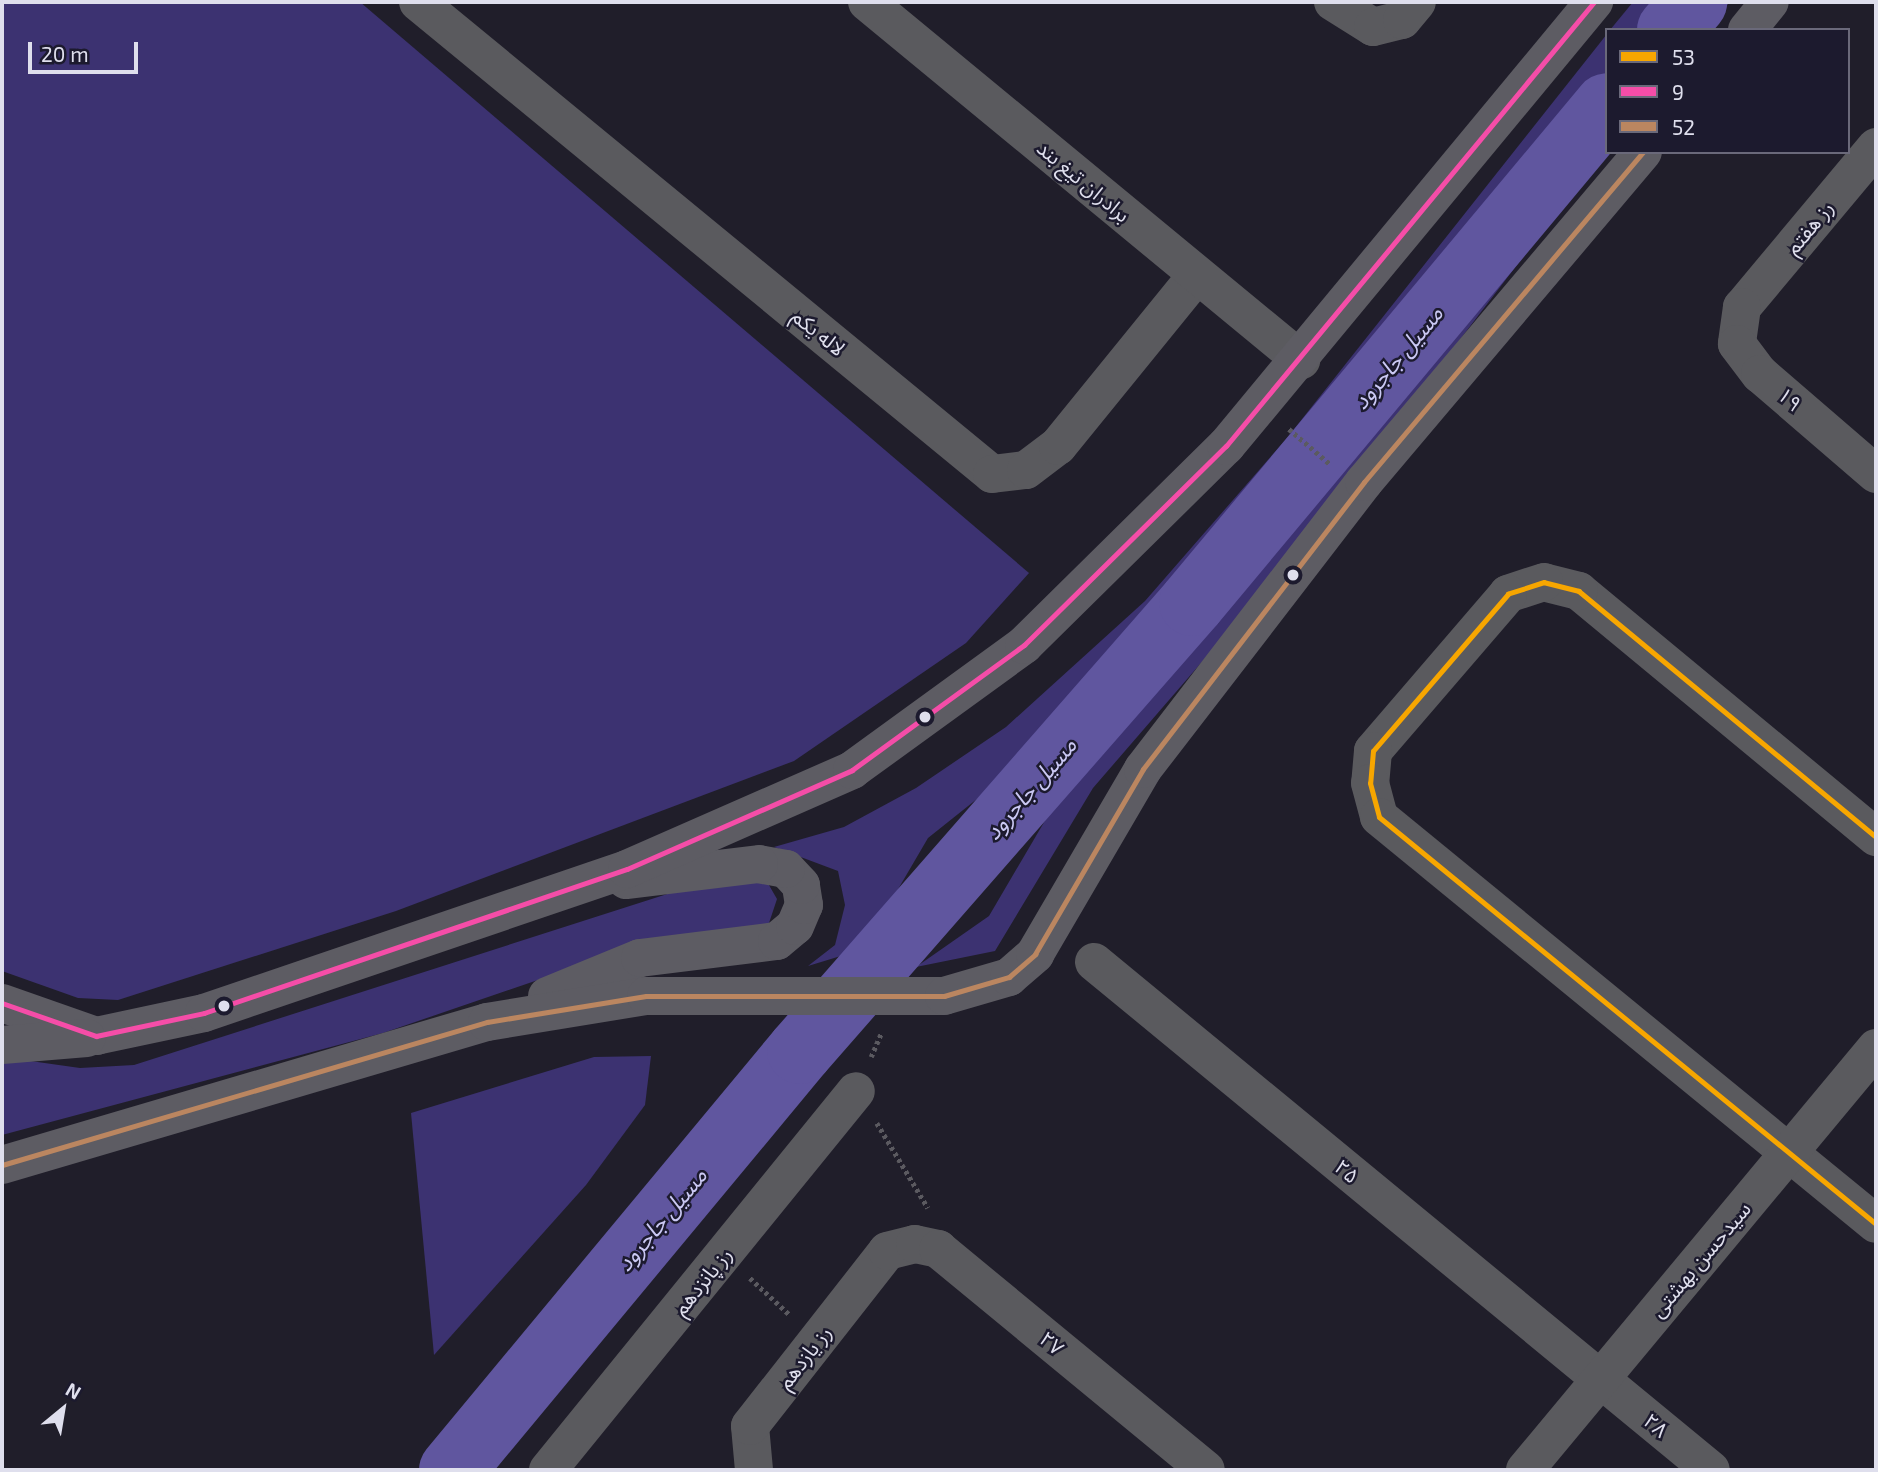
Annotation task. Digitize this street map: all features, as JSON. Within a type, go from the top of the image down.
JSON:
[{"type":"main road","points":[[2,1045],[96,1036],[204,1013],[583,884],[852,770],[1024,645],[1226,446],[1301,360],[1594,2]]},
{"type":"main road","points":[[1749,28],[1770,2]]},
{"type":"main road","points":[[487,1022],[646,996],[797,993],[897,997],[980,990],[1009,977],[1035,954],[1143,769],[1364,482],[1641,154]]},
{"type":"main road","points":[[2,1163],[46,1157],[487,1022],[640,958],[777,941],[795,926],[804,905],[802,885],[786,869],[760,864],[583,884]]},
{"type":"main road","points":[[2,1003],[96,1036]]},
{"type":"street","name":"لاله یکم","points":[[418,2],[992,474],[1026,470],[1058,446],[1198,275]]},
{"type":"street","name":"برادران تیغ بند","points":[[867,2],[1301,360]]},
{"type":"street","points":[[1333,2],[1373,27],[1402,19],[1417,2]]},
{"type":"street","name":"رز هفتم","points":[[1742,307],[1876,147]]},
{"type":"street","name":"۱۹","points":[[1742,307],[1737,344],[1760,374],[1876,474]]},
{"type":"street","points":[[1876,837],[1578,591],[1544,582],[1508,594],[1373,751],[1370,783],[1379,817],[1876,1224]]},
{"type":"street","name":"۲۵","points":[[1094,962],[1600,1379]]},
{"type":"street","name":"سیدحسن بهشتی","points":[[1525,1470],[1876,1048]]},
{"type":"street","name":"رز پانزدهم","points":[[548,1470],[856,1091]]},
{"type":"street","name":"رز یازدهم","points":[[754,1470],[750,1426],[887,1251],[915,1244],[938,1250]]},
{"type":"street","name":"۲۷","points":[[938,1250],[1206,1470]]},
{"type":"street","name":"۲۸","points":[[1600,1379],[1711,1470]]},
{"type":"path","points":[[1289,431],[1333,467]]},
{"type":"path","points":[[897,997],[856,1091],[924,1192],[938,1250]]},
{"type":"path","points":[[723,1255],[818,1339]]},
{"type":"shaded area","points":[[2,2],[360,2],[1029,573],[966,643],[794,761],[396,911],[118,1000],[78,998],[2,971]]},
{"type":"shaded area","points":[[1633,2],[1730,2],[1707,28],[1612,28]]},
{"type":"shaded area","points":[[1605,37],[1605,150],[1303,545],[1093,788],[995,951],[916,967],[989,916],[1053,807],[1170,671],[1253,506],[1036,752],[928,838],[873,932],[844,955],[808,966],[835,945],[845,905],[838,871],[774,847],[844,827],[916,788],[1006,727],[1145,601],[1287,438]]},
{"type":"shaded area","points":[[766,880],[777,899],[767,929],[608,956],[383,1033],[2,1135],[2,1057],[80,1068],[134,1065],[686,888]]},
{"type":"shaded area","points":[[651,1056],[645,1105],[586,1185],[434,1355],[411,1113],[594,1057]]},
{"type":"waterway","name":"مسیل جاجرود","points":[[1672,28],[1694,2]]},
{"type":"waterway","name":"مسیل جاجرود","points":[[452,1470],[800,1051],[1192,603],[1605,108]]},
{"type":"transit line","name":"9","points":[[2,1003],[96,1036],[204,1013],[627,869],[852,770],[1024,645],[1226,446],[1594,2]]},
{"type":"transit line","name":"52","points":[[2,1165],[487,1022],[646,996],[944,996],[1009,977],[1035,954],[1143,769],[1364,482],[1641,154]]},
{"type":"transit line","name":"53","points":[[1876,837],[1579,591],[1544,582],[1508,594],[1373,751],[1370,783],[1379,817],[1876,1224]]}]
